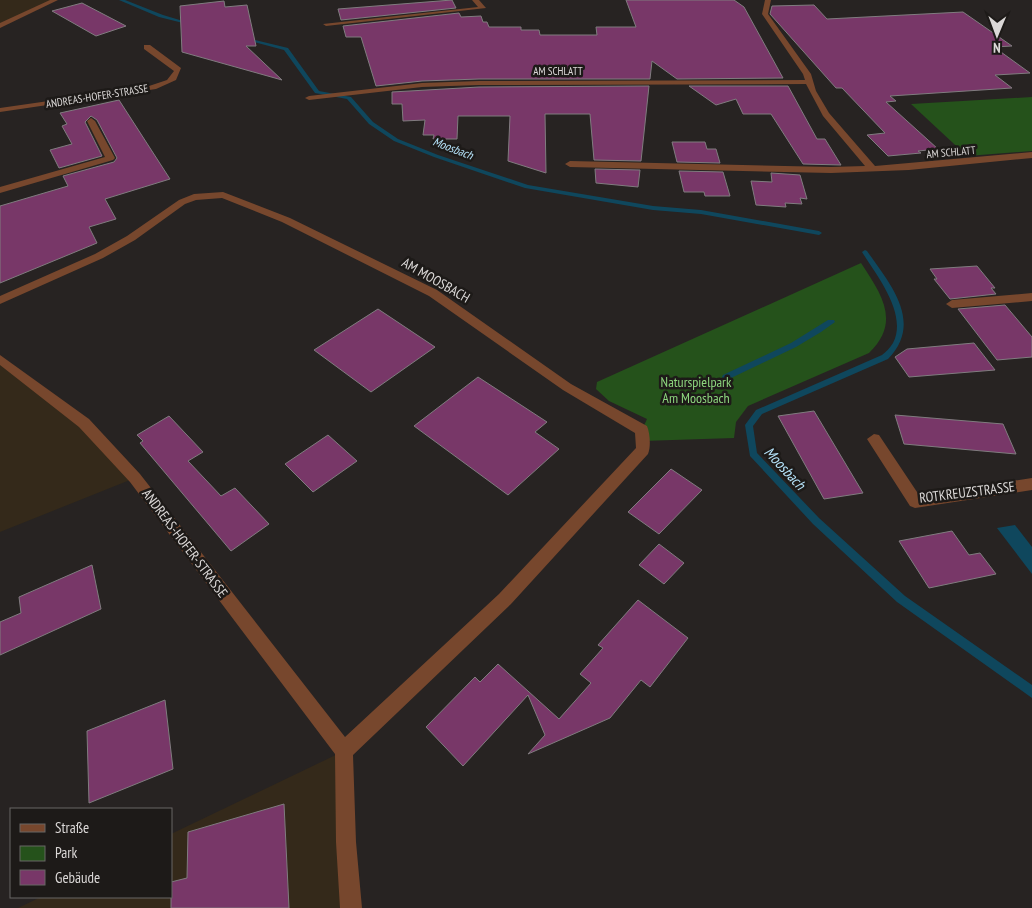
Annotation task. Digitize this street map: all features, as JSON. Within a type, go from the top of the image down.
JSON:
[{"type":"street","points":[[0,26],[55,0]]},
{"type":"street","points":[[326,24],[483,8],[475,0]]},
{"type":"street","points":[[768,0],[765,14],[807,74],[812,91],[826,114],[872,168]]},
{"type":"street","name":"ANDREAS-HOFER-STRASSE","points":[[0,110],[164,85],[175,77],[178,70],[147,47]]},
{"type":"street","name":"AM SCHLATT","points":[[309,98],[422,85],[479,83],[809,82]]},
{"type":"street","name":"ANDREAS-HOFER-STRASSE","points":[[0,190],[110,158],[90,121]]},
{"type":"street","name":"AM SCHLATT","points":[[570,164],[794,170],[909,167],[1032,155]]},
{"type":"street","name":"AM MOOSBACH","points":[[0,300],[99,256],[131,238],[182,202],[208,194],[222,195],[286,220],[433,293],[567,386],[642,430],[642,450],[505,599],[344,751]]},
{"type":"street","points":[[952,304],[1032,297]]},
{"type":"street","name":"ANDREAS-HOFER-STRASSE","points":[[0,359],[84,424],[135,478],[344,751]]},
{"type":"street","name":"ROTKREUZSTRASSE","points":[[874,439],[915,502],[1032,484]]},
{"type":"street","points":[[344,751],[346,842],[351,908]]},
{"type":"shaded area","points":[[0,0],[55,0],[0,26]]},
{"type":"shaded area","points":[[0,359],[84,423],[135,478],[0,532]]},
{"type":"shaded area","points":[[344,751],[351,908],[18,908],[39,898],[172,898],[172,834]]},
{"type":"green space","points":[[1032,97],[1032,151],[967,156],[911,104]]},
{"type":"green space","name":"Naturspielpark Am Moosbach","points":[[861,263],[876,286],[885,308],[886,319],[879,342],[869,353],[748,406],[736,422],[734,438],[642,441],[642,430],[647,419],[609,401],[596,389],[597,382]]},
{"type":"water","points":[[1015,525],[1032,547],[1032,574],[997,528]]},
{"type":"building","points":[[452,0],[456,8],[341,20],[338,9]]},
{"type":"building","points":[[626,0],[734,0],[744,7],[783,78],[677,79],[652,61],[650,79],[479,79],[422,81],[376,86],[361,37],[346,37],[343,26],[459,13],[461,17],[481,16],[483,22],[487,22],[489,27],[521,27],[521,30],[539,30],[540,35],[597,35],[596,27],[636,27]]},
{"type":"building","points":[[224,1],[225,7],[247,5],[256,46],[246,46],[282,80],[182,52],[180,6]]},
{"type":"building","points":[[82,3],[126,26],[96,36],[52,11]]},
{"type":"building","points":[[814,5],[827,19],[963,12],[1012,46],[994,47],[1030,73],[995,75],[1012,88],[890,96],[896,101],[886,102],[938,149],[918,151],[921,153],[888,156],[867,135],[885,133],[842,88],[836,88],[770,14],[772,6]]},
{"type":"building","points":[[649,86],[641,161],[594,160],[590,114],[545,114],[546,173],[508,161],[510,116],[458,116],[457,139],[433,139],[434,135],[423,135],[425,120],[403,121],[402,104],[392,104],[392,92],[479,87]]},
{"type":"building","points":[[689,86],[788,86],[817,139],[825,139],[841,165],[803,164],[771,114],[743,114],[736,99],[716,105]]},
{"type":"building","points":[[119,100],[170,179],[105,199],[116,219],[89,227],[97,243],[0,283],[0,206],[68,186],[63,176],[114,162],[117,158],[97,120],[91,116],[85,122],[102,156],[59,168],[50,150],[72,144],[62,126],[67,124],[60,113]]},
{"type":"building","points":[[672,142],[705,142],[707,149],[716,149],[720,163],[677,162]]},
{"type":"building","points":[[595,169],[640,170],[638,187],[596,183]]},
{"type":"building","points":[[679,171],[723,172],[730,196],[705,196],[704,192],[684,192]]},
{"type":"building","points":[[771,173],[800,175],[807,199],[800,198],[802,204],[785,203],[786,207],[756,205],[751,181],[772,182]]},
{"type":"building","points":[[977,266],[995,288],[991,288],[996,294],[950,299],[934,279],[937,279],[930,269]]},
{"type":"building","points":[[1005,305],[1032,337],[1032,357],[997,360],[958,309]]},
{"type":"building","points":[[378,309],[435,347],[371,392],[314,350]]},
{"type":"building","points":[[974,343],[995,370],[909,377],[895,357],[907,349]]},
{"type":"building","points":[[478,377],[547,422],[535,432],[559,449],[508,495],[414,426]]},
{"type":"building","points":[[814,411],[863,493],[824,499],[778,416]]},
{"type":"building","points":[[895,415],[1003,424],[1016,454],[904,444]]},
{"type":"building","points":[[169,416],[203,452],[188,461],[221,496],[235,488],[269,524],[231,551],[140,443],[143,441],[137,435]]},
{"type":"building","points":[[328,435],[357,461],[313,492],[285,464]]},
{"type":"building","points":[[671,469],[702,490],[659,534],[628,512]]},
{"type":"building","points":[[952,531],[969,555],[980,553],[996,574],[929,588],[899,541]]},
{"type":"building","points":[[659,544],[684,563],[664,584],[639,565]]},
{"type":"building","points":[[92,565],[101,609],[0,655],[0,622],[21,613],[19,597]]},
{"type":"building","points":[[638,600],[688,638],[650,687],[641,680],[610,718],[528,754],[545,735],[528,695],[463,766],[426,727],[475,677],[480,682],[498,664],[559,719],[591,683],[580,674],[603,648],[598,645]]},
{"type":"building","points":[[165,700],[173,769],[89,803],[87,731]]},
{"type":"building","points":[[284,804],[289,908],[171,908],[172,882],[187,878],[188,832]]},
{"type":"waterway","name":"Moosbach","points":[[121,0],[161,16],[191,24]]},
{"type":"waterway","name":"Moosbach","points":[[245,38],[286,49],[317,92],[349,98],[371,123],[396,140],[436,156],[527,187],[653,208],[701,212],[819,233]]},
{"type":"waterway","name":"Moosbach","points":[[865,252],[892,295],[897,307],[900,331],[896,344],[885,357],[759,412],[749,425],[753,454],[816,521],[901,599],[1032,692]]},
{"type":"waterway","points":[[726,377],[793,345],[831,322]]}]
